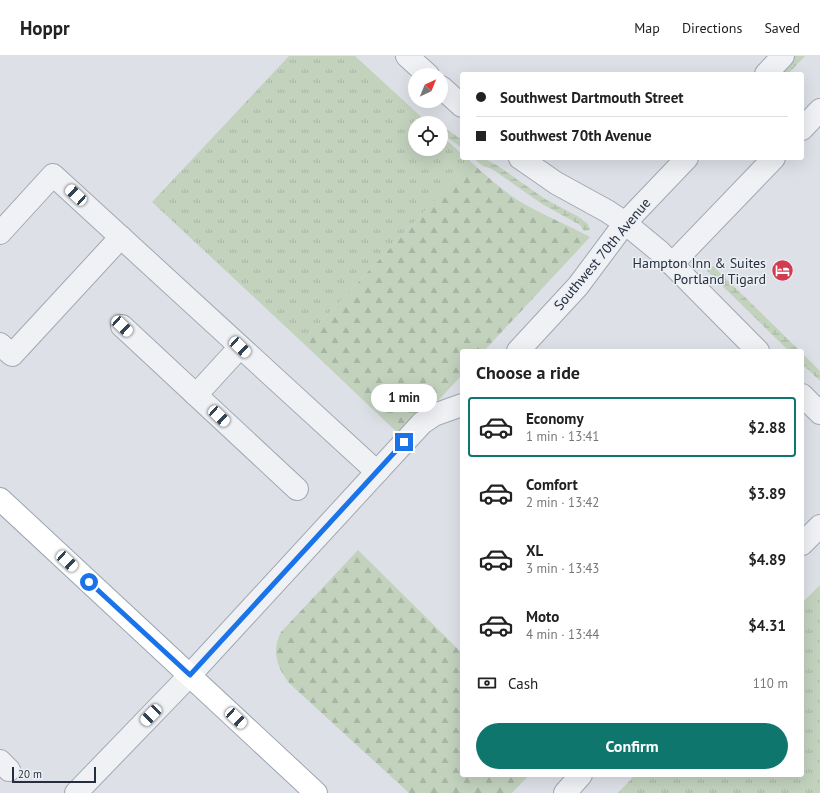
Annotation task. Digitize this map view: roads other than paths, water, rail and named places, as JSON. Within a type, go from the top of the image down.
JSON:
[{"type":"main road","points":[[0,499],[316,793]]},
{"type":"street","points":[[407,56],[420,68]]},
{"type":"street","points":[[768,72],[783,56]]},
{"type":"street","points":[[448,93],[460,104]]},
{"type":"street","points":[[804,127],[820,110]]},
{"type":"street","points":[[523,160],[556,183],[607,211],[625,223],[672,264],[756,349]]},
{"type":"street","name":"Southwest 70th Avenue","points":[[520,349],[578,286],[625,223],[685,160]]},
{"type":"street","points":[[672,264],[772,160]]},
{"type":"street","points":[[0,233],[53,175],[376,472]]},
{"type":"street","points":[[0,344],[12,355],[121,237]]},
{"type":"street","points":[[122,326],[297,489]]},
{"type":"street","points":[[196,395],[240,347]]},
{"type":"street","points":[[804,397],[820,413]]},
{"type":"street","points":[[76,793],[190,675],[422,423],[434,415],[460,406]]},
{"type":"street","points":[[804,542],[820,526]]},
{"type":"street","points":[[565,793],[579,777]]},
{"type":"place","name":"Hampton Inn & Suites Portland Tigard","points":[[782,271]]}]
